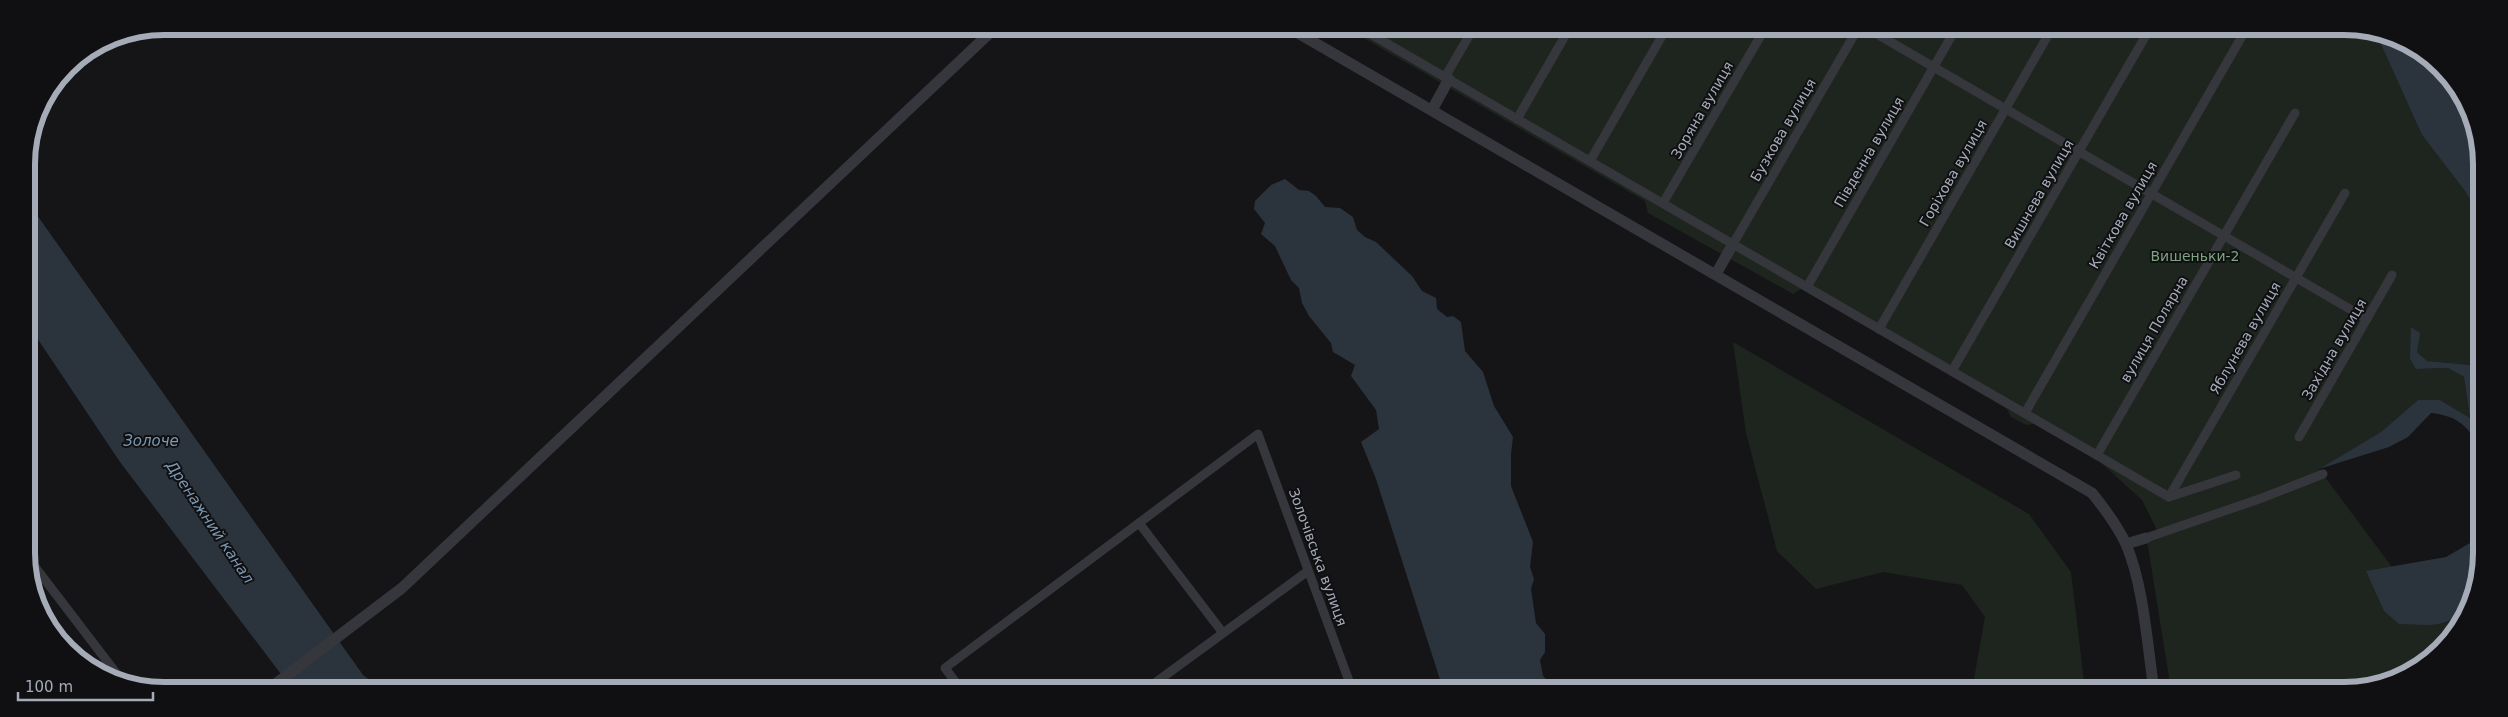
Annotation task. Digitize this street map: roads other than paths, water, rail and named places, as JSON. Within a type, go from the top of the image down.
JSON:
[{"type":"street","points":[[278,682],[402,588],[988,35]]},
{"type":"street","points":[[1301,35],[2092,493],[2110,514],[2126,544],[2138,589],[2153,682]]},
{"type":"street","points":[[1380,35],[1447,78],[2169,497],[2236,475]]},
{"type":"street","points":[[1432,110],[1470,35]]},
{"type":"street","points":[[1518,119],[1566,35]]},
{"type":"street","points":[[1590,161],[1663,35]]},
{"type":"street","name":"Зоряна вулиця","points":[[1663,204],[1761,35]]},
{"type":"street","name":"Бузкова вулиця","points":[[1733,244],[1854,35]]},
{"type":"street","points":[[1879,35],[2367,318]]},
{"type":"street","name":"Південна вулиця","points":[[1807,287],[1953,35]]},
{"type":"street","name":"Горіхова вулиця","points":[[1879,329],[2048,35]]},
{"type":"street","name":"Вишнева вулиця","points":[[1952,371],[2146,35]]},
{"type":"street","name":"Квіткова вулиця","points":[[2025,413],[2243,35]]},
{"type":"street","name":"вулиця Полярна","points":[[2097,455],[2295,113]]},
{"type":"street","name":"Яблунева вулиця","points":[[2169,497],[2345,193]]},
{"type":"street","points":[[1716,274],[1733,244]]},
{"type":"street","name":"Західна вулиця","points":[[2299,437],[2392,275]]},
{"type":"street","name":"Золочівська вулиця","points":[[1139,523],[1258,434],[1350,682]]},
{"type":"street","points":[[2126,544],[2262,498],[2323,474]]},
{"type":"street","points":[[956,682],[946,668],[1139,523],[1223,633]]},
{"type":"street","points":[[36,568],[116,672]]},
{"type":"street","points":[[1156,682],[1308,571]]},
{"type":"water","points":[[2379,40],[2401,48],[2429,67],[2441,79],[2460,107],[2471,139],[2473,204],[2422,135]]},
{"type":"water","points":[[1285,179],[1299,190],[1309,191],[1325,207],[1340,208],[1353,217],[1357,230],[1365,237],[1376,242],[1412,276],[1422,291],[1436,298],[1437,309],[1447,317],[1453,316],[1461,322],[1465,351],[1483,372],[1494,406],[1513,437],[1511,486],[1533,542],[1530,567],[1534,579],[1531,589],[1536,623],[1545,634],[1545,652],[1540,660],[1543,676],[1549,682],[1441,682],[1376,479],[1361,442],[1379,429],[1376,410],[1351,376],[1355,365],[1333,352],[1331,343],[1309,316],[1302,303],[1299,288],[1291,280],[1275,246],[1261,234],[1265,223],[1254,209],[1255,201],[1271,185]]},
{"type":"water","name":"Золоче","points":[[35,212],[363,675],[372,682],[287,682],[120,462],[35,335]]},
{"type":"water","points":[[2411,327],[2420,333],[2417,352],[2427,361],[2470,365],[2473,363],[2473,436],[2459,422],[2447,416],[2431,413],[2408,437],[2389,447],[2319,469],[2381,432],[2418,400],[2440,400],[2470,418],[2464,377],[2448,368],[2416,369],[2410,359]]},
{"type":"water","points":[[2473,541],[2469,586],[2456,617],[2438,624],[2399,624],[2384,611],[2366,571],[2446,557]]},
{"type":"park label","name":"Вишеньки-2","points":[[2195,256]]},
{"type":"water label","name":"Дренажний канал","points":[[210,522]]}]
